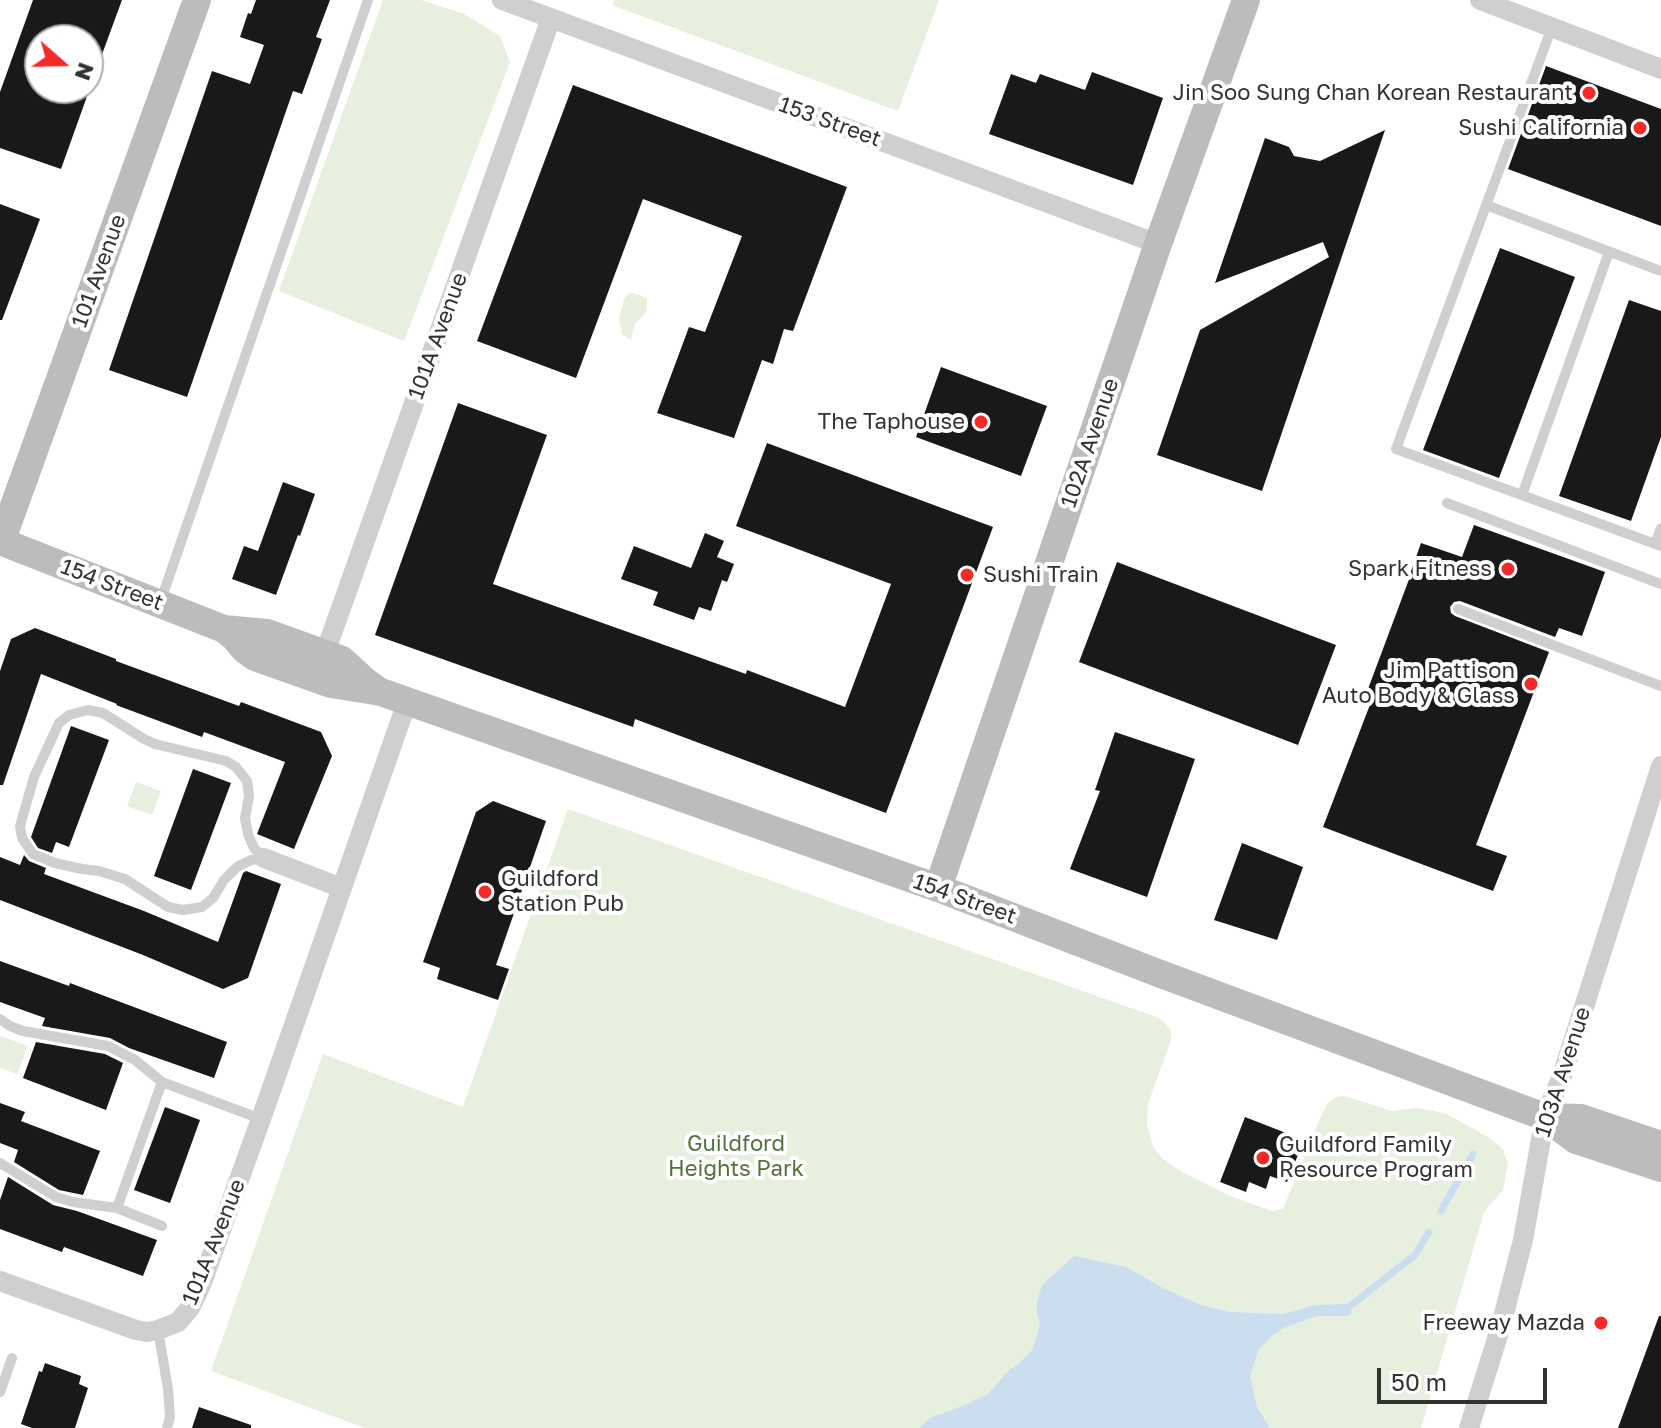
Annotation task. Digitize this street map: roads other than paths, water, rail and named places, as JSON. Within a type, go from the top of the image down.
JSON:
[{"type":"main road","name":"101 Avenue","points":[[1,542],[197,0]]},
{"type":"main road","name":"102A Avenue","points":[[938,888],[1158,244],[1246,0]]},
{"type":"main road","name":"154 Street","points":[[1,542],[224,629],[267,633],[325,653],[342,660],[381,692]]},
{"type":"main road","name":"154 Street","points":[[224,629],[255,657],[331,684],[381,692],[938,888],[1545,1117],[1576,1140],[1661,1168]]},
{"type":"main road","name":"154 Street","points":[[1545,1117],[1581,1118],[1661,1145]]},
{"type":"street","name":"153 Street","points":[[502,0],[1158,244]]},
{"type":"street","points":[[1480,0],[1661,69]]},
{"type":"street","name":"101A Avenue","points":[[325,653],[551,18]]},
{"type":"street","name":"101A Avenue","points":[[158,1330],[178,1322],[195,1298],[407,702]]},
{"type":"street","name":"103A Avenue","points":[[1469,1428],[1500,1329],[1523,1240],[1545,1117],[1561,1079],[1661,766]]},
{"type":"street","points":[[264,858],[342,888]]},
{"type":"street","points":[[0,1281],[136,1330],[158,1330]]},
{"type":"lane","points":[[159,604],[368,0]]},
{"type":"lane","points":[[1552,27],[1396,449],[1658,545],[1661,528]]},
{"type":"lane","points":[[1486,205],[1661,271]]},
{"type":"lane","points":[[1522,495],[1609,252]]},
{"type":"lane","points":[[1447,503],[1661,584]]},
{"type":"lane","points":[[1458,609],[1661,686]]},
{"type":"lane","points":[[88,710],[103,713],[155,744],[226,761],[236,767],[247,781],[249,796],[245,818],[248,834],[254,848],[264,858],[237,867],[202,907],[183,910],[168,907],[125,879],[55,863],[33,854],[22,838],[20,826],[34,777],[59,723],[69,715],[88,710]]},
{"type":"lane","points":[[0,1019],[17,1029],[108,1046],[135,1060],[162,1082],[261,1119]]},
{"type":"lane","points":[[117,1208],[162,1082]]},
{"type":"lane","points":[[0,1163],[56,1197],[117,1208],[162,1226]]},
{"type":"lane","points":[[158,1330],[168,1389],[170,1417],[167,1428]]},
{"type":"lane","points":[[0,1392],[12,1358]]},
{"type":"water","points":[[1074,1256],[1126,1267],[1200,1305],[1231,1312],[1283,1314],[1315,1305],[1347,1304],[1351,1313],[1348,1316],[1317,1316],[1286,1327],[1259,1349],[1250,1376],[1257,1407],[1270,1428],[920,1428],[930,1418],[988,1394],[1033,1349],[1040,1325],[1037,1302],[1042,1285]]},
{"type":"waterway","points":[[1441,1211],[1473,1154]]},
{"type":"waterway","points":[[1350,1306],[1415,1255],[1429,1232]]},
{"type":"place","name":"Jin Soo Sung Chan Korean Restaurant","points":[[1589,93]]},
{"type":"place","name":"Sushi California","points":[[1640,128]]},
{"type":"place","name":"The Taphouse","points":[[981,422]]},
{"type":"place","name":"Spark Fitness","points":[[1508,569]]},
{"type":"place","name":"Sushi Train","points":[[967,575]]},
{"type":"place","name":"Jim Pattison Auto Body & Glass","points":[[1531,684]]},
{"type":"place","name":"Guildford Station Pub","points":[[485,892]]},
{"type":"place","name":"Guildford Family Resource Program","points":[[1263,1158]]},
{"type":"place","name":"Freeway Mazda","points":[[1601,1323]]},
{"type":"park label","name":"Guildford Heights Park","points":[[736,1156]]}]
